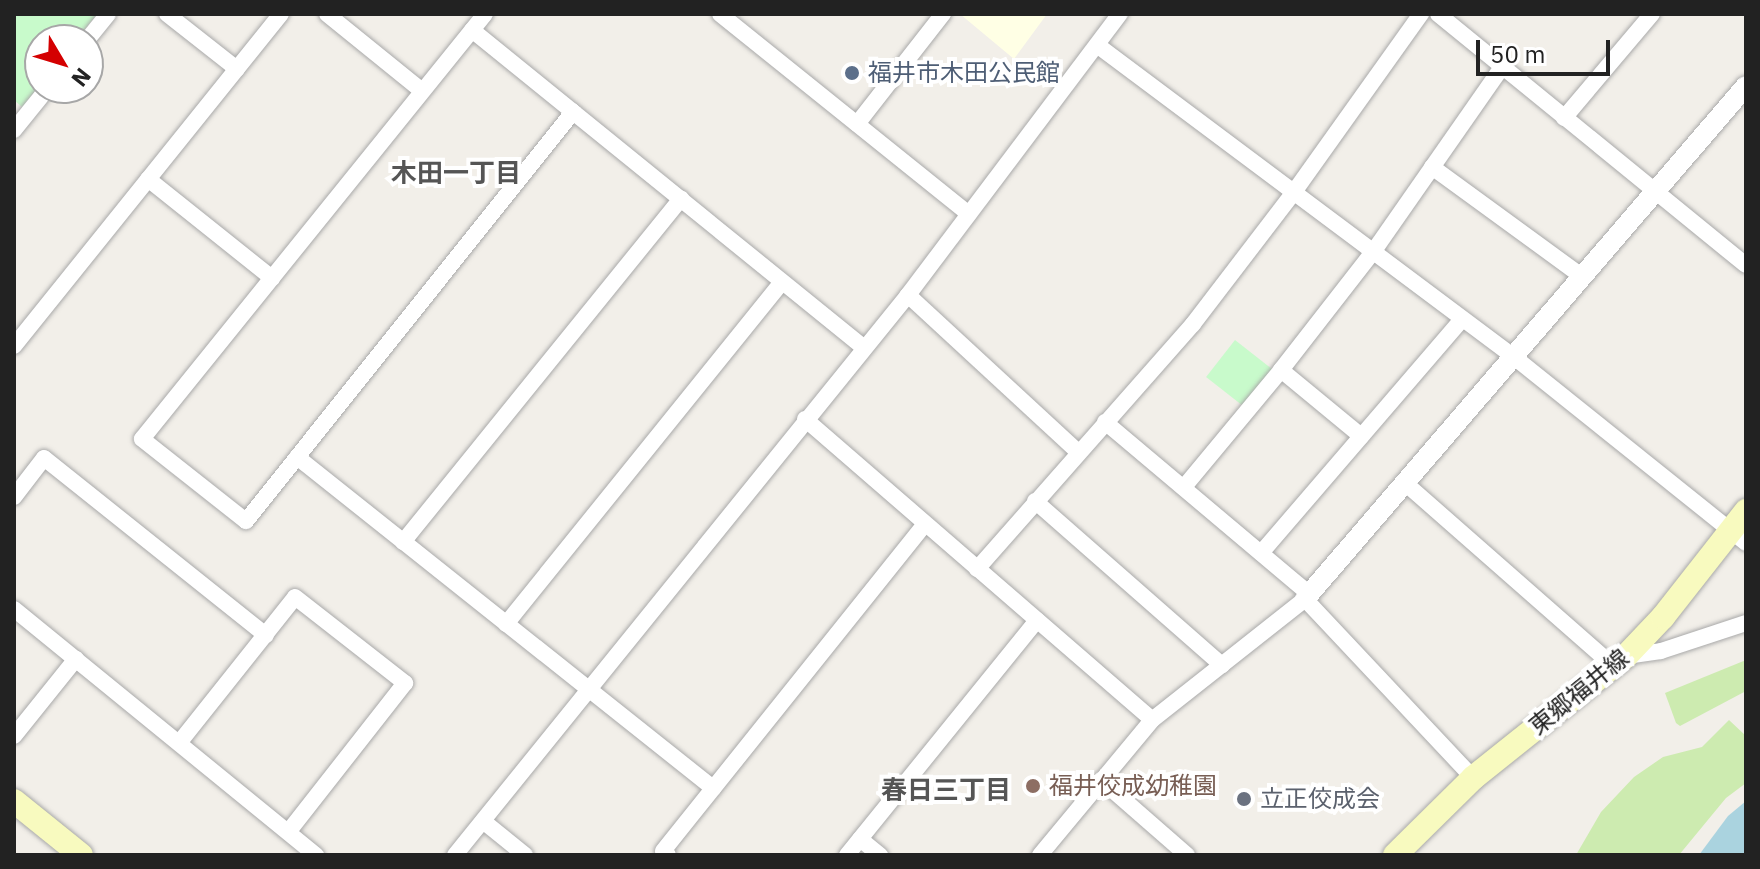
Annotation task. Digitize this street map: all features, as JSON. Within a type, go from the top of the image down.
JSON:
[{"type":"main road","name":"東郷福井線","points":[[1395,855],[1473,778],[1620,661],[1738,537],[1746,511]]},
{"type":"main road","points":[[14,801],[81,855]]},
{"type":"street","points":[[167,14],[237,69]]},
{"type":"street","points":[[14,346],[281,14]]},
{"type":"street","points":[[327,14],[422,91]]},
{"type":"street","points":[[485,14],[142,439],[246,521],[573,112]]},
{"type":"street","points":[[720,14],[969,214]]},
{"type":"street","points":[[857,124],[943,14]]},
{"type":"street","points":[[455,855],[908,295],[1120,14]]},
{"type":"street","points":[[977,569],[1193,324],[1294,192],[1421,14]]},
{"type":"street","points":[[1438,14],[1740,260],[1746,242]]},
{"type":"street","points":[[1564,118],[1652,14]]},
{"type":"street","points":[[472,30],[863,347]]},
{"type":"street","points":[[1097,45],[1514,357],[1738,537]]},
{"type":"street","points":[[1184,487],[1373,252],[1502,67]]},
{"type":"street","points":[[1040,855],[1152,720],[1307,596],[1746,86]]},
{"type":"street","points":[[14,130],[35,104]]},
{"type":"street","points":[[1432,167],[1583,277]]},
{"type":"street","points":[[148,179],[272,278]]},
{"type":"street","points":[[403,542],[681,199]]},
{"type":"street","points":[[506,624],[782,282]]},
{"type":"street","points":[[908,295],[1078,452]]},
{"type":"street","points":[[1261,553],[1462,319]]},
{"type":"street","points":[[1281,370],[1361,436]]},
{"type":"street","points":[[805,419],[1152,720]]},
{"type":"street","points":[[1105,422],[1261,553],[1307,596],[1473,778]]},
{"type":"street","points":[[297,457],[713,788]]},
{"type":"street","points":[[14,497],[44,458],[266,635]]},
{"type":"street","points":[[1405,483],[1620,661],[1746,623]]},
{"type":"street","points":[[1035,501],[1222,665]]},
{"type":"street","points":[[668,855],[663,851],[925,524]]},
{"type":"street","points":[[179,743],[295,597],[405,683],[288,832]]},
{"type":"street","points":[[14,609],[316,855]]},
{"type":"street","points":[[847,855],[1037,620]]},
{"type":"street","points":[[14,736],[76,659]]},
{"type":"street","points":[[1101,780],[1187,855]]},
{"type":"street","points":[[483,821],[525,855]]},
{"type":"street","points":[[860,839],[880,855]]},
{"type":"shaded area","points":[[960,14],[1047,14],[1014,59]]},
{"type":"green space","points":[[14,14],[97,14],[89,24],[24,24],[24,104],[22,107],[14,100]]},
{"type":"green space","points":[[1235,340],[1272,369],[1243,406],[1206,377]]},
{"type":"green space","points":[[1746,660],[1746,691],[1680,726],[1676,723],[1665,693]]},
{"type":"green space","points":[[1729,720],[1746,736],[1746,783],[1726,798],[1679,855],[1576,855],[1601,812],[1634,777],[1663,757],[1702,747]]},
{"type":"water","points":[[1746,801],[1746,855],[1699,855],[1728,816]]},
{"type":"place","name":"福井市木田公民館","points":[[852,73]]},
{"type":"place","name":"福井佼成幼稚園","points":[[1033,786]]},
{"type":"place","name":"立正佼成会","points":[[1244,799]]},
{"type":"district","name":"木田一丁目","points":[[456,173]]},
{"type":"district","name":"春日三丁目","points":[[946,790]]}]
